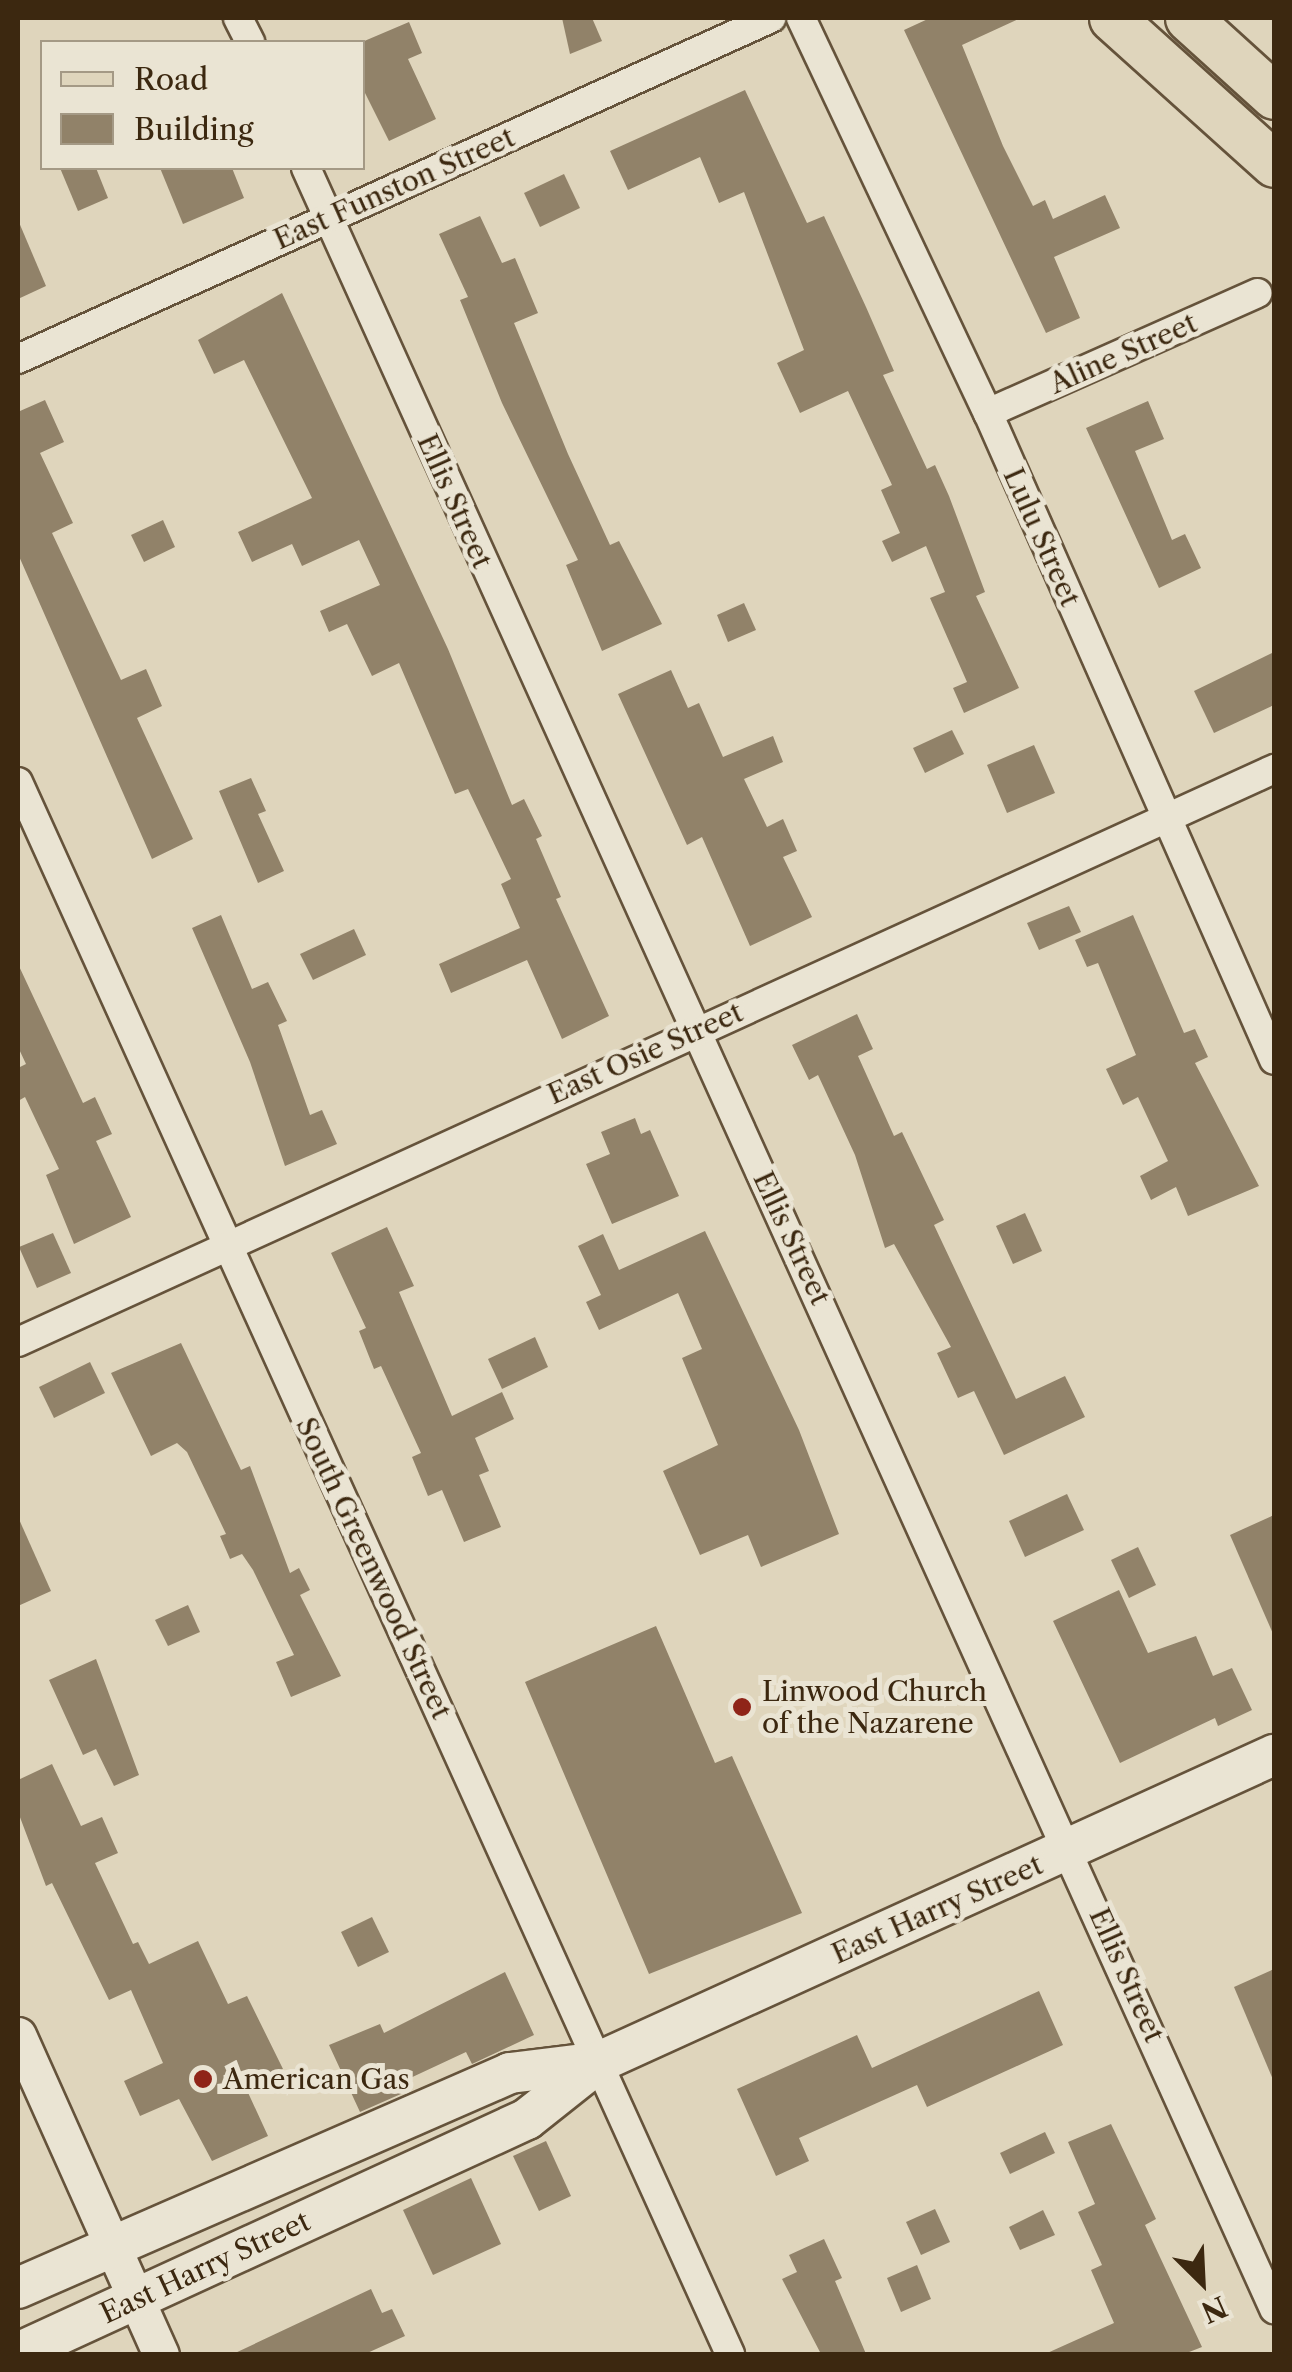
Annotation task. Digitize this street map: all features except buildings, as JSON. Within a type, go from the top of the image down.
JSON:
[{"type":"main road","points":[[1112,18],[1274,164]]},
{"type":"main road","points":[[1188,18],[1274,96]]},
{"type":"main road","name":"East Harry Street","points":[[18,2353],[527,2119],[600,2062],[1274,1756]]},
{"type":"main road","name":"East Harry Street","points":[[18,2288],[510,2073],[600,2062]]},
{"type":"street","name":"East Funston Street","points":[[18,359],[770,18]]},
{"type":"street","name":"Lulu Street","points":[[802,18],[988,413],[1274,1060]]},
{"type":"street","name":"Ellis Street","points":[[307,170],[1070,1848],[1274,2309]]},
{"type":"street","name":"Aline Street","points":[[988,413],[1258,293]]},
{"type":"street","name":"East Osie Street","points":[[18,1342],[1274,769]]},
{"type":"street","name":"South Greenwood Street","points":[[18,782],[730,2354]]},
{"type":"street","points":[[18,2035],[161,2354]]},
{"type":"place","name":"Linwood Church of the Nazarene","points":[[742,1707]]},
{"type":"place","name":"American Gas","points":[[203,2079]]}]
